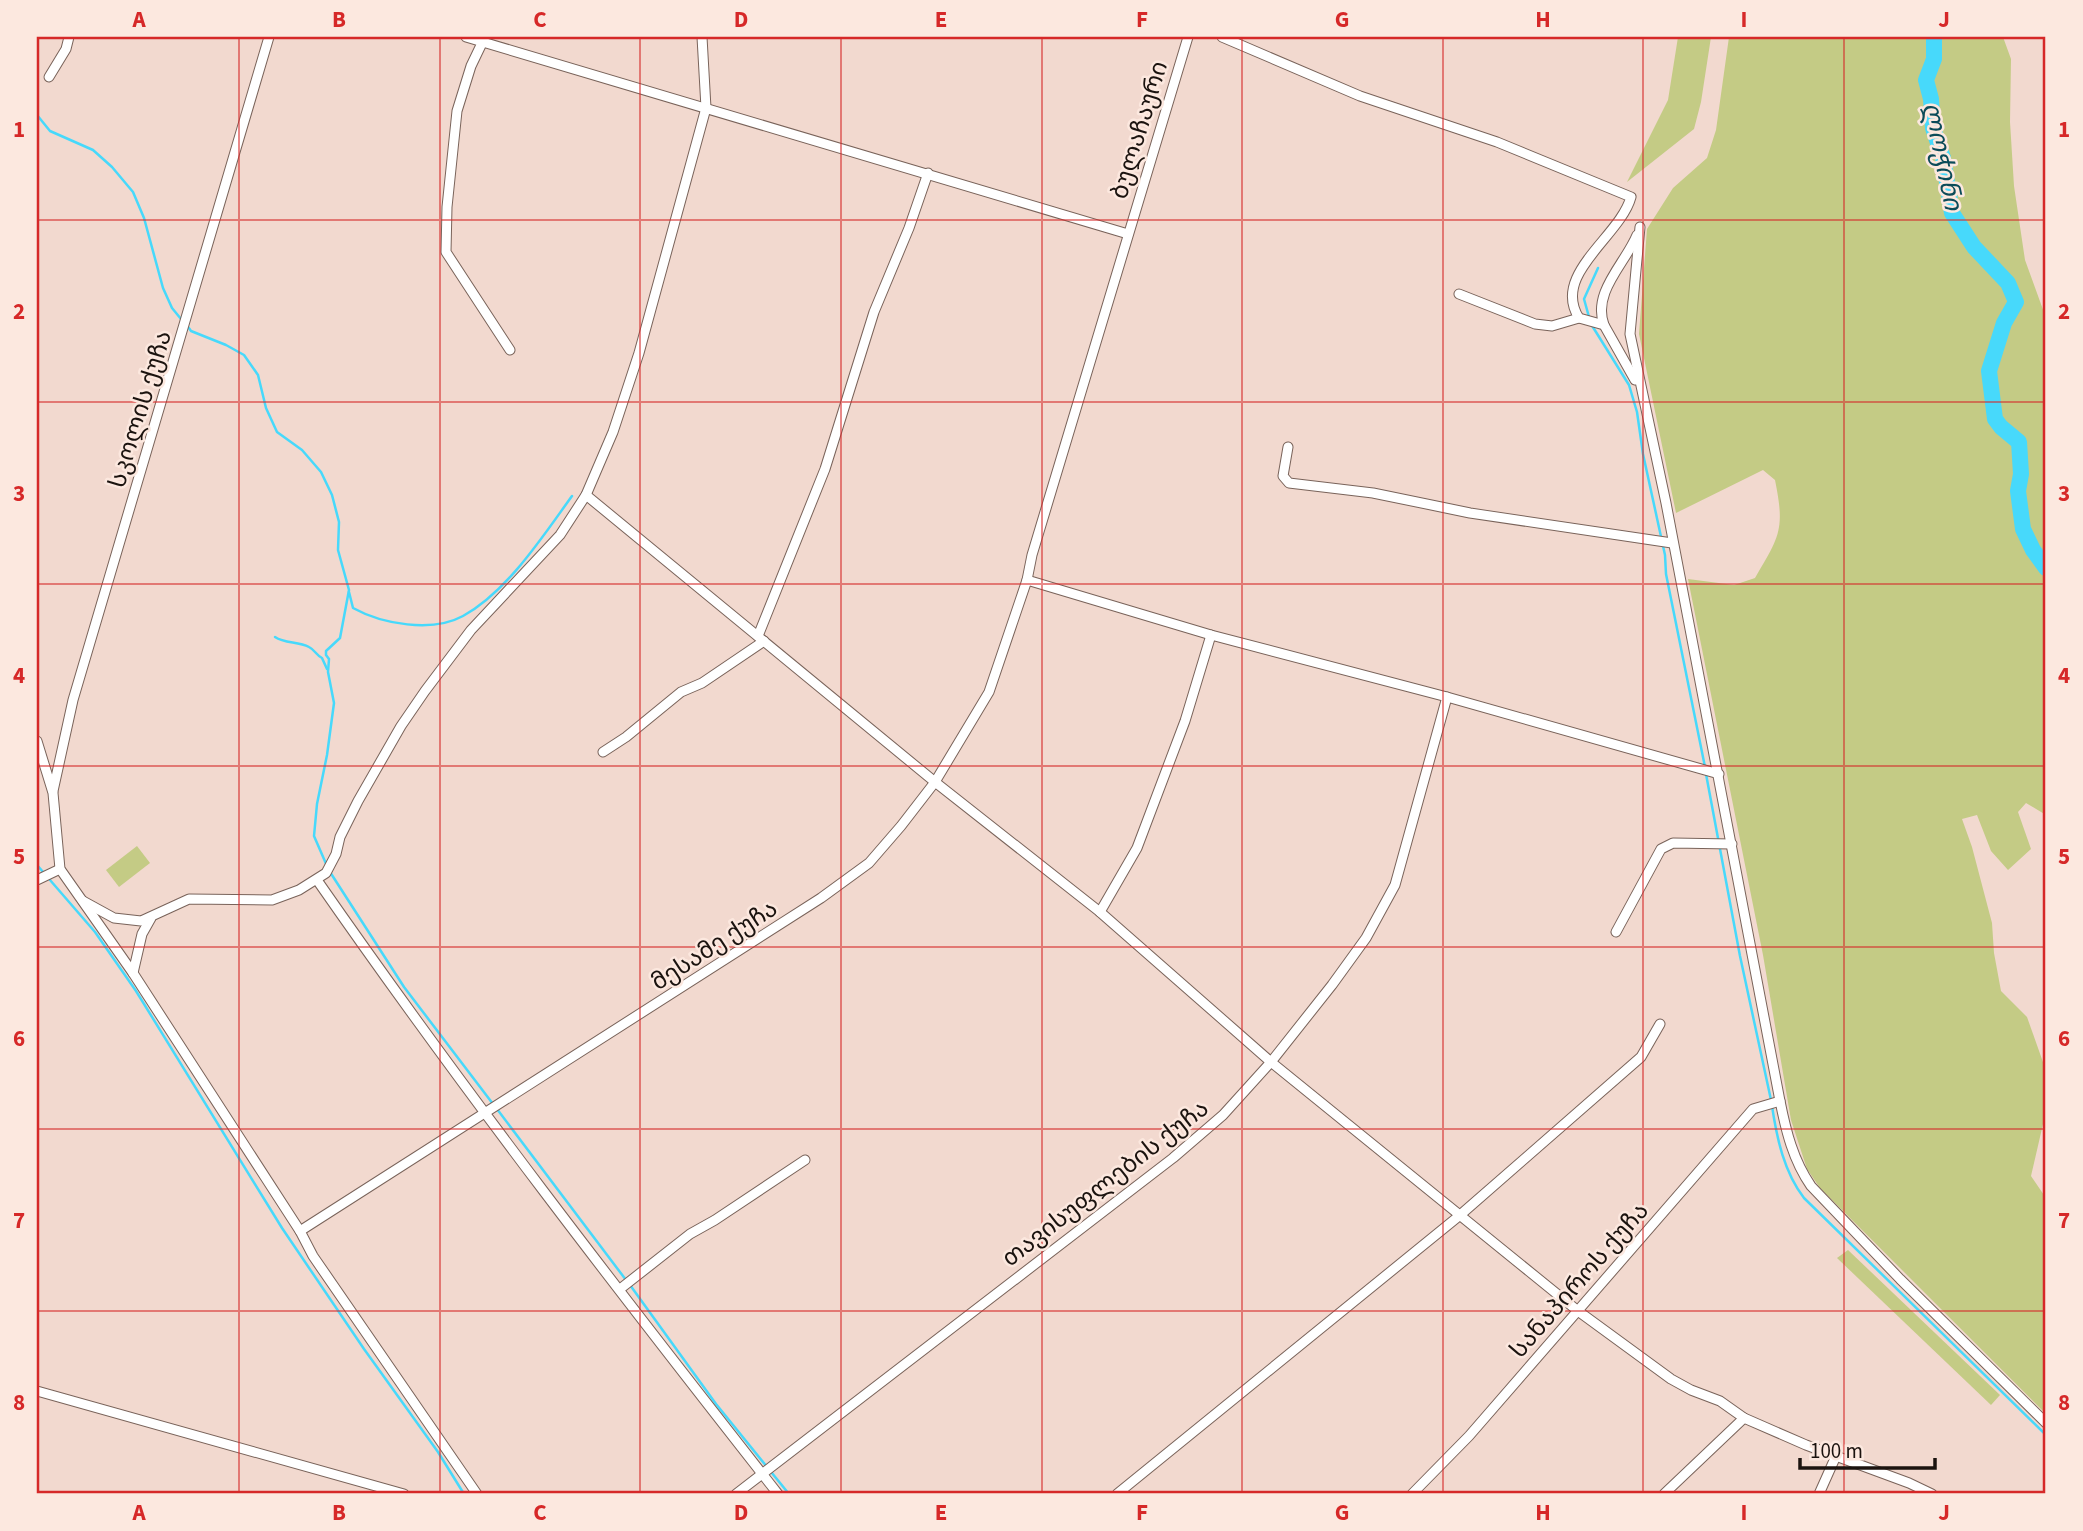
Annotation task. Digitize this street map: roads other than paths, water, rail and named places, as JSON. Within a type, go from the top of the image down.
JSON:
[{"type":"street","points":[[49,77],[59,62],[69,37]]},
{"type":"street","name":"სკოლის ქუჩა","points":[[53,793],[73,700],[270,37]]},
{"type":"street","points":[[466,37],[487,40],[1128,234]]},
{"type":"street","points":[[83,901],[114,918],[141,921],[189,900],[272,900],[317,880],[330,865],[358,801],[401,726],[425,691],[471,630],[560,535],[586,495],[613,432],[639,353],[706,108],[702,37]]},
{"type":"street","name":"ბულაჩაური","points":[[1027,580],[1032,555],[1188,37]]},
{"type":"street","points":[[1222,37],[1360,96],[1497,142],[1631,197],[1622,218],[1577,276],[1572,303],[1578,318]]},
{"type":"street","points":[[487,40],[471,66],[457,111],[447,207],[446,252],[510,350]]},
{"type":"street","points":[[603,752],[626,737],[681,692],[702,683],[761,638],[824,469],[874,312],[909,228],[928,173]]},
{"type":"street","points":[[1640,390],[1600,314],[1602,299],[1640,227],[1630,334],[1666,503],[1780,1101],[1793,1153],[1800,1172],[1811,1186],[1900,1279],[2046,1423]]},
{"type":"street","points":[[1459,295],[1535,324],[1552,326],[1578,318],[1604,325]]},
{"type":"street","points":[[1288,447],[1283,476],[1289,483],[1373,493],[1470,513],[1672,543]]},
{"type":"street","points":[[586,495],[934,782],[1100,912],[1271,1062],[1578,1311],[1671,1379],[1720,1401],[1744,1418],[1932,1494]]},
{"type":"street","points":[[1027,580],[1210,635],[1447,697],[1719,775]]},
{"type":"street","name":"მესამე ქუჩა","points":[[300,1231],[821,898],[869,863],[934,782],[989,692],[1027,580]]},
{"type":"street","points":[[1100,912],[1136,848],[1185,720],[1210,635]]},
{"type":"street","name":"თავისუფლების ქუჩა","points":[[736,1494],[1173,1158],[1223,1115],[1271,1062],[1303,1024],[1359,948],[1395,885],[1447,697]]},
{"type":"street","points":[[37,741],[53,793],[60,869],[133,973],[300,1231],[313,1256],[477,1494]]},
{"type":"street","points":[[1616,932],[1661,849],[1673,843],[1732,844]]},
{"type":"street","points":[[37,880],[60,869]]},
{"type":"street","points":[[317,880],[485,1111],[778,1494]]},
{"type":"street","points":[[133,973],[142,934],[152,917]]},
{"type":"street","points":[[1117,1494],[1459,1216],[1641,1057],[1661,1024]]},
{"type":"street","name":"სანაპიროს ქუჩა","points":[[1412,1494],[1469,1436],[1753,1109],[1780,1101]]},
{"type":"street","points":[[620,1289],[690,1234],[805,1160]]},
{"type":"street","points":[[37,1391],[404,1494]]},
{"type":"street","points":[[1664,1494],[1744,1418]]},
{"type":"street","points":[[1819,1494],[1836,1456]]},
{"type":"waterway","name":"ლოჭინი","points":[[1934,37],[1934,59],[1926,80],[1931,99],[1933,128],[1943,158],[1952,213],[1974,247],[2008,283],[2016,302],[2004,323],[1989,371],[1995,419],[2019,442],[2021,474],[2018,491],[2023,529],[2046,568]]},
{"type":"waterway","points":[[37,115],[50,131],[93,150],[133,192],[144,218],[163,288],[172,308],[181,319]]},
{"type":"waterway","points":[[1589,317],[1584,299],[1598,268]]},
{"type":"waterway","points":[[186,324],[191,331],[244,355],[258,375],[266,408],[277,432],[302,450],[321,472],[332,495],[339,522],[338,550],[349,590],[340,638],[326,651],[334,703],[314,836],[327,866]]},
{"type":"waterway","points":[[1591,324],[1629,385],[1637,412],[1705,767]]},
{"type":"waterway","points":[[349,592],[353,608],[392,622],[437,624],[463,616],[495,593],[509,578],[572,496]]},
{"type":"waterway","points":[[275,637],[311,648],[322,658],[327,669]]},
{"type":"waterway","points":[[1706,774],[1740,956],[1771,1100]]},
{"type":"waterway","points":[[37,865],[95,932],[136,991],[282,1228],[438,1452],[464,1494]]},
{"type":"waterway","points":[[330,872],[404,987],[493,1104]]},
{"type":"waterway","points":[[1772,1106],[1782,1155],[1804,1198],[2046,1435]]},
{"type":"waterway","points":[[497,1109],[626,1280]]},
{"type":"waterway","points":[[630,1285],[716,1404],[789,1494]]}]
